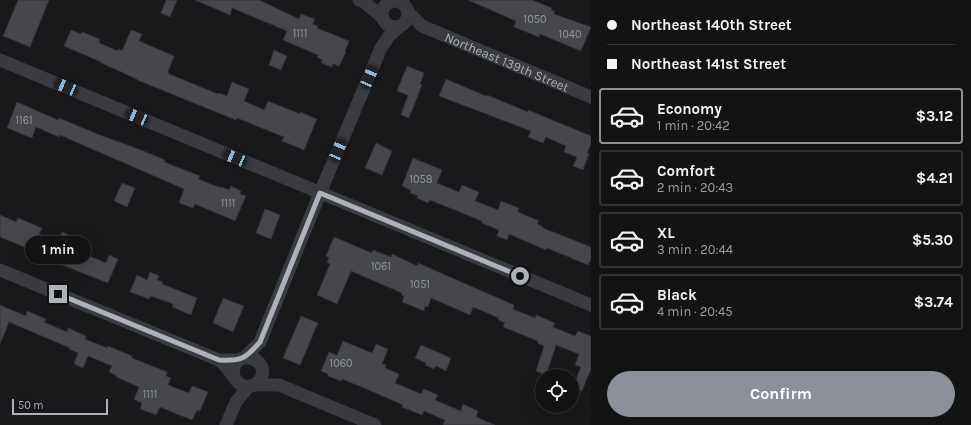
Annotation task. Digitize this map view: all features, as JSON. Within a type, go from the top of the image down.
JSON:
[{"type":"street","points":[[226,425],[236,402],[260,379],[260,342],[320,193],[381,48],[389,36],[406,23],[408,19],[408,7],[399,1],[362,1]]},
{"type":"street","points":[[362,1],[389,26],[399,27]]},
{"type":"street","points":[[381,48],[384,33],[382,11],[383,7],[390,1]]},
{"type":"street","name":"Northeast 139th Street","points":[[408,7],[422,26]]},
{"type":"street","name":"Northeast 139th Street","points":[[399,27],[422,26],[591,97]]},
{"type":"street","points":[[0,60],[591,305]]},
{"type":"street","points":[[0,270],[219,360],[235,379],[244,386],[279,385]]},
{"type":"street","points":[[236,402],[234,368],[236,363],[260,342]]},
{"type":"street","points":[[219,360],[253,358],[279,385],[375,425]]},
{"type":"building","points":[[18,0],[49,0],[30,47],[3,36]]},
{"type":"building","points":[[166,0],[177,0],[170,17],[161,13]]},
{"type":"building","points":[[195,0],[259,0],[299,19],[301,14],[315,19],[312,24],[318,26],[317,28],[349,41],[345,51],[346,52],[339,66],[333,64],[332,67],[321,63],[322,60],[317,57],[318,55],[283,40],[287,31],[232,8],[230,15]]},
{"type":"building","points":[[468,0],[532,0],[552,8],[551,10],[555,11],[554,14],[591,27],[581,51],[540,34],[539,37],[514,27],[516,21]]},
{"type":"building","points":[[71,30],[81,34],[82,32],[100,39],[99,43],[118,51],[119,49],[122,51],[131,30],[142,34],[139,41],[174,56],[168,72],[169,74],[218,94],[227,96],[232,82],[249,89],[244,101],[264,110],[268,101],[317,119],[304,150],[282,141],[284,137],[237,118],[236,120],[137,80],[64,46]]},
{"type":"building","points":[[274,50],[287,56],[281,70],[269,65]]},
{"type":"building","points":[[407,66],[424,73],[420,84],[422,85],[409,118],[401,115],[408,95],[397,91]]},
{"type":"building","points":[[446,79],[591,136],[591,144],[587,153],[589,154],[583,170],[573,166],[577,157],[564,152],[566,146],[546,137],[543,143],[528,137],[531,131],[439,96]]},
{"type":"building","points":[[17,102],[58,120],[59,118],[165,160],[164,162],[200,176],[198,179],[221,188],[229,190],[231,186],[241,191],[240,194],[246,196],[235,221],[195,204],[193,208],[179,203],[184,189],[60,135],[59,137],[36,127],[32,138],[7,128]]},
{"type":"building","points":[[376,143],[392,151],[382,175],[365,168]]},
{"type":"building","points":[[413,158],[442,170],[437,183],[459,192],[462,185],[479,192],[475,201],[498,210],[501,201],[519,208],[518,212],[539,221],[537,224],[543,228],[591,247],[591,259],[588,265],[547,248],[546,250],[509,234],[507,240],[497,236],[499,230],[482,223],[482,221],[430,200],[428,203],[417,198],[418,196],[410,193],[411,190],[402,186]]},
{"type":"building","points":[[122,183],[135,188],[127,207],[114,201]]},
{"type":"building","points":[[265,209],[280,215],[271,239],[256,233]]},
{"type":"building","points":[[0,215],[16,222],[18,218],[42,228],[39,234],[58,242],[62,232],[86,242],[82,253],[106,263],[109,255],[118,259],[108,283],[47,259],[49,254],[28,245],[27,248],[0,237]]},
{"type":"building","points":[[334,237],[372,253],[373,250],[391,257],[392,254],[417,266],[418,263],[514,305],[513,309],[535,318],[536,315],[555,323],[553,327],[575,336],[578,331],[591,336],[591,371],[582,391],[579,390],[579,372],[581,367],[575,365],[579,354],[556,345],[548,369],[537,369],[544,346],[537,343],[538,341],[503,327],[505,323],[498,320],[499,318],[473,307],[470,315],[431,298],[428,307],[425,306],[424,311],[402,302],[404,296],[401,295],[402,293],[351,271],[337,304],[317,295],[330,264],[327,263],[329,257],[326,256]]},
{"type":"building","points":[[150,272],[159,276],[157,280],[163,282],[162,284],[197,298],[191,315],[172,307],[173,304],[151,296],[149,299],[130,292],[137,275],[147,280]]},
{"type":"building","points":[[223,298],[244,306],[233,332],[213,323]]},
{"type":"building","points":[[0,305],[26,316],[27,311],[46,319],[44,322],[67,332],[68,328],[86,336],[85,339],[107,348],[108,346],[132,356],[132,358],[167,372],[166,376],[171,378],[168,385],[189,393],[192,386],[208,392],[200,411],[197,410],[192,420],[160,407],[156,415],[140,409],[142,403],[134,399],[139,387],[116,377],[116,375],[109,372],[112,366],[88,356],[83,368],[74,364],[78,353],[69,349],[70,348],[9,322],[0,344]]},
{"type":"building","points":[[301,316],[318,323],[300,365],[283,358]]},
{"type":"building","points":[[343,341],[372,353],[376,344],[388,349],[382,364],[386,365],[385,368],[399,374],[395,383],[421,394],[424,389],[438,395],[435,400],[461,411],[463,404],[478,411],[476,417],[495,425],[443,425],[445,420],[424,411],[422,415],[364,388],[342,379],[341,381],[328,376],[328,374],[321,371],[329,352],[337,355]]},
{"type":"building","points":[[421,345],[451,358],[446,371],[436,366],[434,369],[415,358]]},
{"type":"route","points":[[58,294],[219,360],[240,360],[260,342],[320,193],[520,276]]}]
